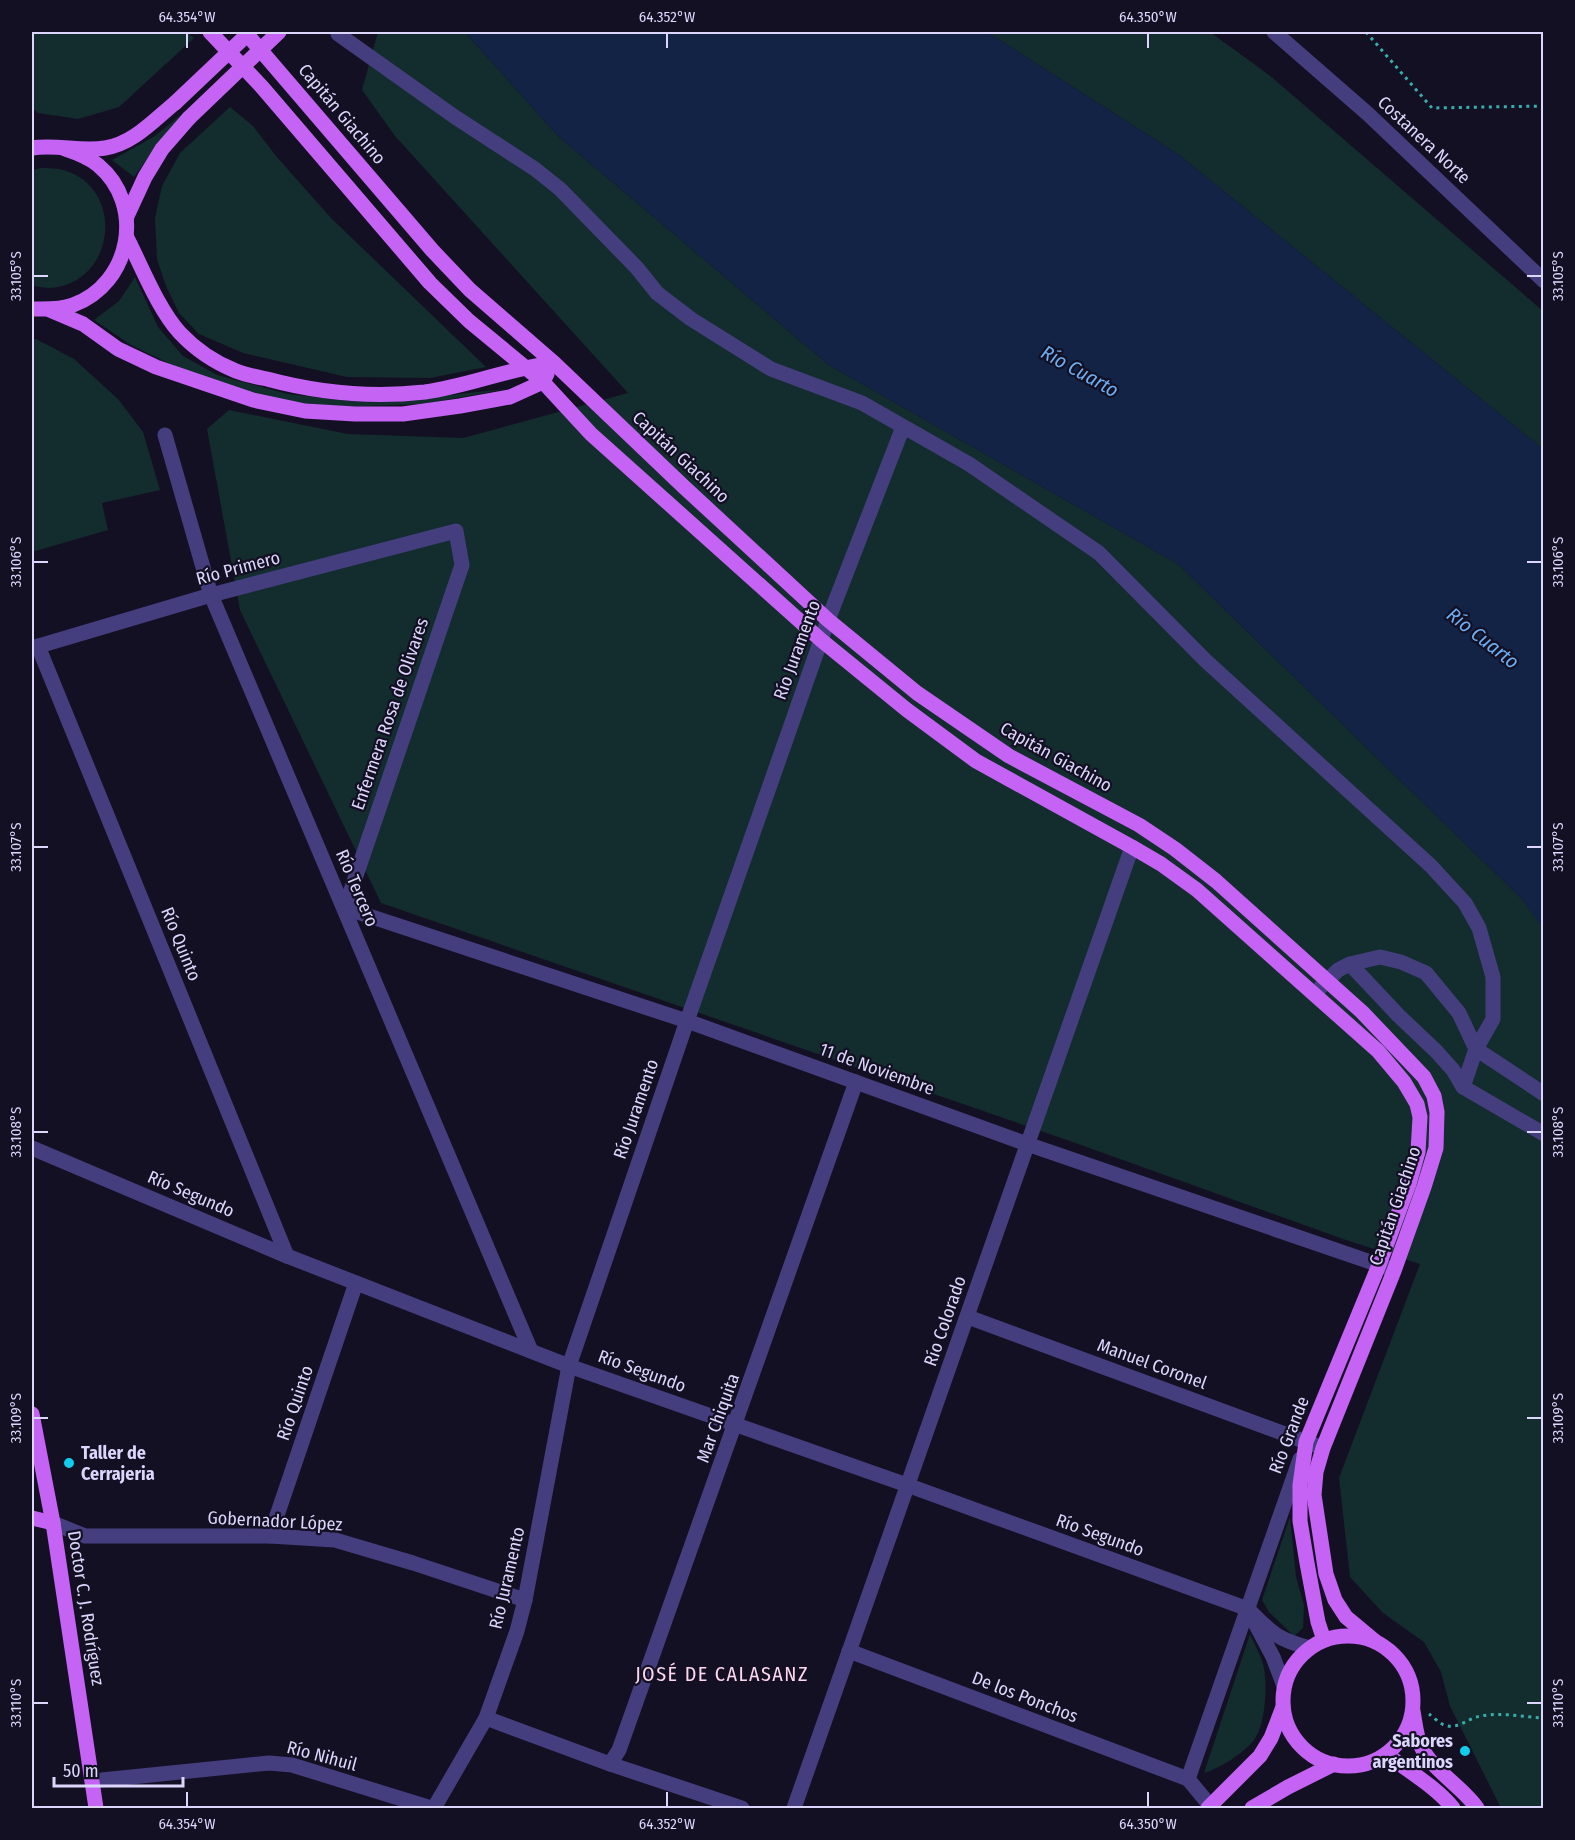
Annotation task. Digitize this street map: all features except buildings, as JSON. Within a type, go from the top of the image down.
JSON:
[{"type":"main road","points":[[210,32],[262,87],[430,283],[469,321],[543,382],[591,434],[821,640],[907,710],[976,761],[1161,864],[1197,890],[1314,994]]},
{"type":"main road","name":"Capitán Giachino","points":[[245,32],[432,250],[470,290],[554,363],[828,620],[917,693],[1009,756],[1139,825],[1175,849],[1216,881],[1362,1012],[1424,1077],[1434,1096],[1438,1127],[1436,1148],[1394,1270],[1323,1448],[1316,1472],[1314,1495],[1326,1574],[1335,1600],[1346,1617],[1376,1642]]},
{"type":"main road","points":[[35,144],[65,148],[106,148],[133,138],[175,104],[250,32]]},
{"type":"main road","points":[[127,216],[145,177],[162,149],[189,118],[279,32]]},
{"type":"main road","points":[[32,309],[72,305],[93,295],[109,279],[121,260],[127,238],[127,216],[121,195],[111,179],[98,165],[65,148]]},
{"type":"main road","points":[[127,238],[160,303],[178,331],[196,349],[237,372],[303,388],[351,394],[425,392],[480,381],[525,366],[554,363]]},
{"type":"main road","points":[[50,309],[83,324],[118,349],[156,367],[253,400],[305,411],[403,414],[510,397],[543,382],[554,363]]},
{"type":"main road","name":"Río Grande","points":[[1306,1442],[1379,1265],[1409,1184],[1418,1152],[1420,1117],[1418,1104],[1404,1082],[1378,1051],[1314,994]]},
{"type":"main road","name":"Doctor C. J. Rodríguez","points":[[32,1414],[53,1523],[96,1809]]},
{"type":"main road","points":[[1306,1442],[1300,1485],[1300,1521],[1318,1622],[1324,1640]]},
{"type":"main road","points":[[32,1518],[53,1523]]},
{"type":"main road","points":[[1210,1808],[1260,1756],[1271,1738],[1282,1707],[1284,1686],[1289,1671],[1298,1658],[1324,1640],[1342,1636],[1360,1637],[1376,1642],[1392,1653],[1403,1667],[1410,1683],[1420,1745],[1429,1758],[1469,1797],[1477,1809]]},
{"type":"main road","points":[[1282,1707],[1288,1726],[1299,1744],[1314,1757],[1334,1764],[1352,1766],[1370,1762],[1386,1754],[1408,1727],[1413,1706]]},
{"type":"main road","points":[[1386,1754],[1446,1799],[1453,1809]]},
{"type":"main road","points":[[1252,1809],[1288,1787],[1334,1764]]},
{"type":"street","name":"Costanera Norte","points":[[1274,32],[1368,114],[1544,281]]},
{"type":"street","points":[[338,34],[455,117],[535,169],[560,189],[657,293],[691,319],[771,369],[862,403],[969,464],[1099,553],[1205,660],[1438,873],[1465,903],[1479,928],[1493,977],[1493,1019],[1476,1049],[1463,1087]]},
{"type":"street","name":"Río Juramento","points":[[433,1809],[486,1718],[517,1631],[525,1600],[569,1366],[828,620],[903,427]]},
{"type":"street","name":"Río Tercero","points":[[165,435],[211,595],[531,1351]]},
{"type":"street","name":"Río Primero","points":[[35,647],[211,595],[456,531]]},
{"type":"street","name":"Enfermera Rosa de Olivares","points":[[345,908],[462,565],[456,531]]},
{"type":"street","name":"Río Quinto","points":[[35,647],[287,1256]]},
{"type":"street","name":"Río Colorado","points":[[794,1809],[1132,847]]},
{"type":"street","name":"11 de Noviembre","points":[[345,908],[687,1022],[1027,1144],[1394,1270]]},
{"type":"street","points":[[1314,994],[1338,970],[1350,964],[1380,957],[1401,962],[1426,973],[1459,1013],[1476,1049],[1544,1094]]},
{"type":"street","points":[[1350,964],[1436,1051],[1453,1070],[1463,1087],[1544,1134]]},
{"type":"street","name":"Mar Chiquita","points":[[610,1764],[619,1750],[856,1082]]},
{"type":"street","name":"Río Segundo","points":[[32,1148],[287,1256],[569,1366],[907,1485],[1248,1609]]},
{"type":"street","name":"Río Quinto","points":[[270,1536],[356,1282]]},
{"type":"street","name":"Manuel Coronel","points":[[968,1317],[1323,1448]]},
{"type":"street","name":"Río Grande","points":[[1188,1779],[1306,1442]]},
{"type":"street","name":"Gobernador López","points":[[53,1523],[85,1536],[270,1536],[335,1540],[525,1600]]},
{"type":"street","points":[[1248,1609],[1273,1634],[1287,1642],[1310,1648]]},
{"type":"street","points":[[1248,1609],[1273,1657],[1284,1686]]},
{"type":"street","name":"De los Ponchos","points":[[849,1651],[1188,1779]]},
{"type":"street","points":[[486,1718],[610,1764],[742,1809]]},
{"type":"street","name":"Río Nihuil","points":[[92,1781],[269,1763],[292,1765],[433,1809]]},
{"type":"street","points":[[1188,1779],[1210,1808]]},
{"type":"path","points":[[1366,32],[1432,108],[1544,106]]},
{"type":"path","points":[[1413,1706],[1443,1725],[1461,1725],[1479,1716],[1544,1718]]},
{"type":"green space","points":[[32,32],[186,32],[194,38],[119,107],[78,119],[38,113],[32,108]]},
{"type":"green space","points":[[378,32],[465,32],[558,136],[829,365],[1178,564],[1523,900],[1544,929],[1543,1808],[1501,1808],[1450,1706],[1441,1672],[1424,1642],[1383,1613],[1350,1577],[1339,1478],[1420,1264],[381,903],[240,610],[207,429],[229,410],[348,434],[463,438],[628,393],[395,136],[362,90]]},
{"type":"green space","points":[[987,32],[1210,32],[1269,75],[1543,311],[1543,449],[1179,155]]},
{"type":"green space","points":[[200,99],[156,147],[134,177],[112,160],[155,136]]},
{"type":"green space","points":[[230,107],[253,126],[276,156],[331,218],[486,367],[430,378],[347,377],[243,353],[199,334],[179,313],[166,286],[157,259],[155,218],[162,186],[180,153]]},
{"type":"green space","points":[[59,169],[81,178],[95,193],[104,211],[105,232],[100,252],[90,269],[73,282],[50,288],[32,286],[32,170]]},
{"type":"green space","points":[[135,277],[158,327],[183,356],[217,375],[288,394],[350,401],[413,399],[506,389],[424,404],[341,407],[267,399],[195,376],[131,345],[94,320],[119,301]]},
{"type":"green space","points":[[32,339],[74,359],[118,399],[143,432],[160,490],[102,503],[108,530],[32,552]]},
{"type":"green space","points":[[1290,1517],[1296,1577],[1304,1605],[1303,1628],[1294,1636],[1269,1612],[1262,1600]]},
{"type":"green space","points":[[1250,1634],[1265,1672],[1266,1692],[1261,1724],[1254,1740],[1244,1750],[1224,1764],[1204,1773]]},
{"type":"water","name":"Río Cuarto","points":[[465,32],[987,32],[1179,155],[1543,449],[1543,929],[1523,900],[1178,564],[829,365],[558,136]]},
{"type":"place","name":"Taller de Cerrajeria","points":[[69,1463]]},
{"type":"place","name":"Sabores argentinos","points":[[1465,1751]]},
{"type":"district","name":"JOSÉ DE CALASANZ","points":[[722,1674]]}]
